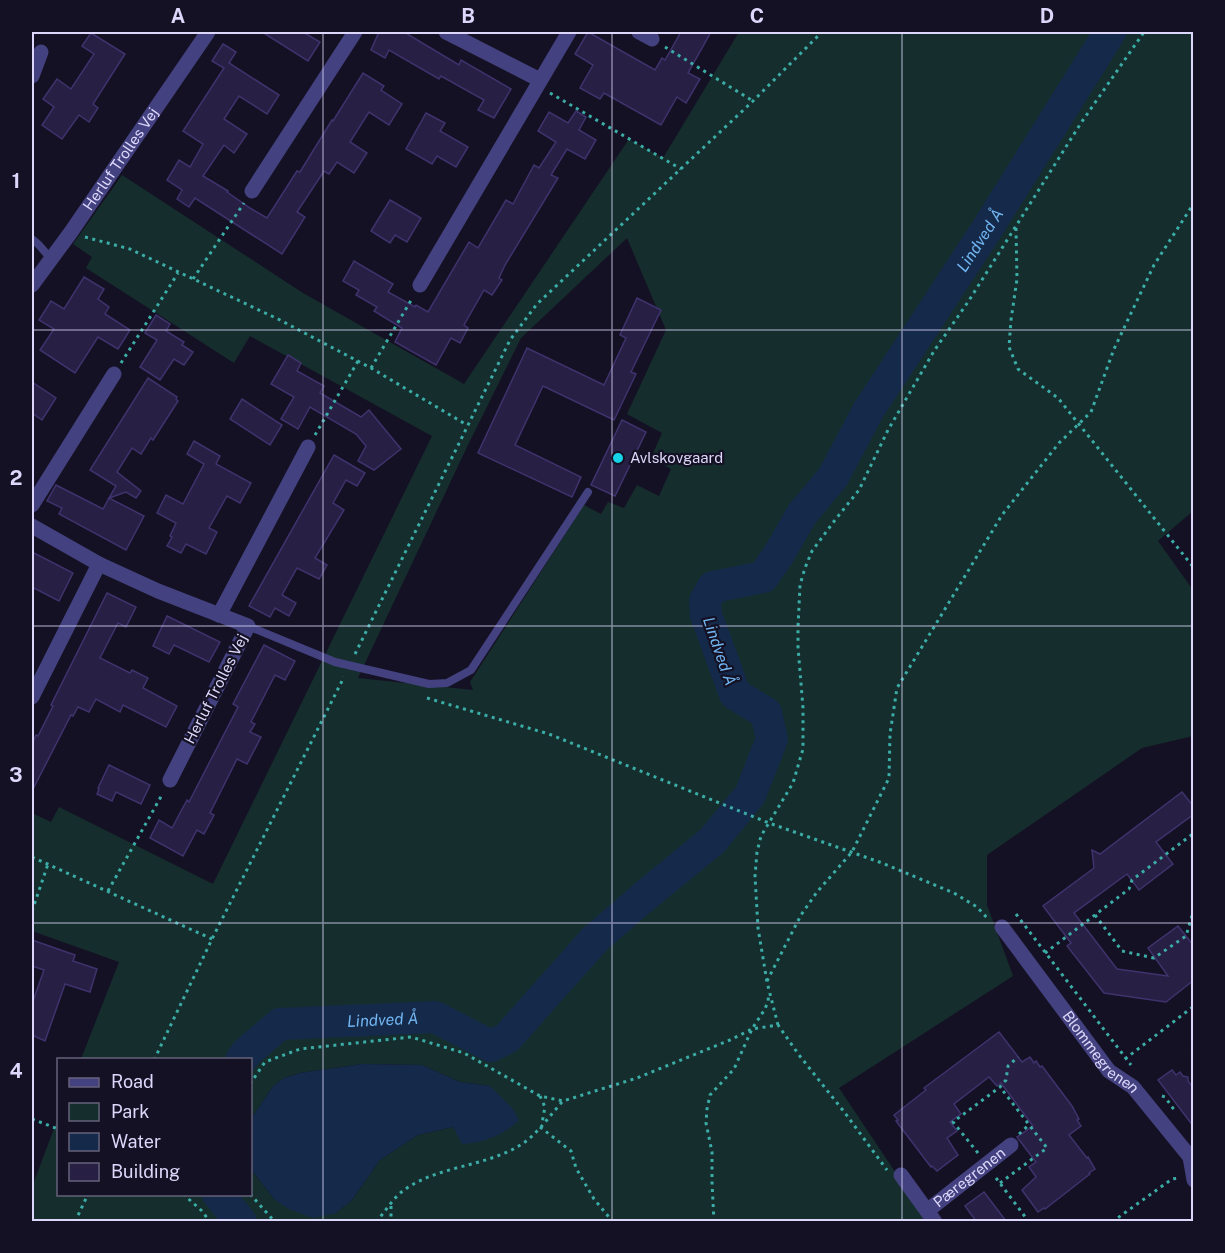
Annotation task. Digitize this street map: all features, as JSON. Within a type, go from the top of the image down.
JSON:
[{"type":"street","name":"Herluf Trolles Vej","points":[[32,285],[208,32]]},
{"type":"street","points":[[252,191],[355,32]]},
{"type":"street","points":[[446,32],[540,80]]},
{"type":"street","points":[[420,285],[569,32]]},
{"type":"street","points":[[32,76],[41,52]]},
{"type":"street","points":[[32,505],[114,374]]},
{"type":"street","points":[[219,615],[308,447]]},
{"type":"street","name":"Herluf Trolles Vej","points":[[32,526],[99,564],[158,591],[248,626],[170,780]]},
{"type":"street","points":[[32,697],[99,564]]},
{"type":"street","name":"Blommegrenen","points":[[1002,927],[1109,1071],[1133,1087],[1190,1157],[1193,1177]]},
{"type":"street","name":"Pæregrenen","points":[[901,1175],[931,1216],[986,1164],[1011,1144]]},
{"type":"lane","points":[[32,239],[51,259]]},
{"type":"lane","points":[[248,626],[335,662],[429,684],[447,683],[471,670],[588,492]]},
{"type":"path","points":[[154,1058],[510,340],[537,304],[753,101],[822,32]]},
{"type":"path","points":[[901,1175],[894,1179],[799,1055],[778,1024],[767,982],[758,928],[755,876],[761,836],[793,783],[803,749],[804,708],[798,627],[800,585],[812,552],[859,490],[888,430],[918,377],[1081,123],[1144,32]]},
{"type":"path","points":[[646,35],[753,101]]},
{"type":"path","points":[[540,80],[545,90],[681,169]]},
{"type":"path","points":[[193,279],[252,191]]},
{"type":"path","points":[[767,982],[801,915],[817,892],[852,852],[889,778],[890,734],[897,688],[1002,515],[1059,443],[1091,412],[1114,349],[1154,265],[1194,203]]},
{"type":"path","points":[[1016,226],[1017,279],[1009,347],[1018,369],[1058,398],[1194,568]]},
{"type":"path","points":[[71,232],[130,249],[280,320],[371,368],[467,425]]},
{"type":"path","points":[[114,374],[178,273]]},
{"type":"path","points":[[371,368],[420,285]]},
{"type":"path","points":[[308,447],[358,361]]},
{"type":"path","points":[[424,697],[549,734],[769,823],[929,882],[977,907],[993,925],[1002,927]]},
{"type":"path","points":[[108,891],[170,780]]},
{"type":"path","points":[[1029,964],[1129,889],[1132,880],[1194,833]]},
{"type":"path","points":[[32,857],[212,939]]},
{"type":"path","points":[[32,911],[48,864]]},
{"type":"path","points":[[1095,915],[1122,951],[1154,958],[1186,936],[1194,909]]},
{"type":"path","points":[[1016,914],[1136,1072]]},
{"type":"path","points":[[714,1221],[712,1152],[705,1123],[706,1109],[710,1095],[734,1069],[752,1029],[765,1009],[770,991]]},
{"type":"path","points":[[1109,1071],[1194,1006]]},
{"type":"path","points":[[252,1081],[265,1062],[300,1049],[411,1037],[464,1053],[540,1096],[563,1101],[637,1078],[752,1029],[778,1024]]},
{"type":"path","points":[[1018,1057],[1008,1066],[1006,1080],[1000,1087],[953,1122],[1029,1221]]},
{"type":"path","points":[[1159,1095],[1165,1097],[1179,1116]]},
{"type":"path","points":[[540,1096],[545,1107],[541,1126]]},
{"type":"path","points":[[376,1221],[403,1191],[431,1175],[519,1146],[563,1101]]},
{"type":"path","points":[[32,1119],[57,1128]]},
{"type":"path","points":[[541,1126],[571,1151],[576,1168],[594,1199],[613,1221]]},
{"type":"path","points":[[1112,1221],[1172,1179],[1193,1177]]},
{"type":"path","points":[[75,1221],[87,1196]]},
{"type":"path","points":[[185,1196],[210,1221]]},
{"type":"path","points":[[252,1196],[275,1221]]},
{"type":"path","points":[[391,1205],[391,1221]]},
{"type":"green space","points":[[739,32],[1193,32],[1193,511],[1158,541],[1193,590],[1193,736],[1142,748],[987,855],[987,905],[1013,976],[839,1088],[928,1221],[32,1222],[32,1187],[57,1121],[57,1196],[252,1196],[252,1170],[275,1200],[336,1213],[352,1200],[380,1160],[418,1135],[453,1127],[490,1086],[460,1082],[422,1065],[362,1064],[300,1073],[284,1078],[273,1086],[252,1118],[252,1058],[81,1058],[119,962],[32,931],[32,813],[51,822],[59,807],[213,884],[432,436],[250,336],[234,363],[86,268],[92,257],[73,244],[122,175],[303,293],[464,384],[629,139],[663,158]],"holes":[[[627,238],[666,330],[627,414],[662,433],[651,458],[671,469],[659,496],[637,485],[624,508],[608,502],[601,514],[584,505],[470,682],[473,690],[358,678],[521,338]]]},
{"type":"water","points":[[362,1064],[422,1065],[460,1082],[490,1086],[513,1109],[519,1120],[500,1134],[470,1143],[462,1144],[453,1127],[418,1135],[380,1160],[352,1200],[336,1213],[313,1218],[289,1209],[275,1200],[252,1170],[252,1118],[273,1086],[284,1078],[300,1073]]},
{"type":"building","points":[[262,32],[303,32],[320,42],[308,61]]},
{"type":"building","points":[[379,32],[404,32],[459,65],[461,60],[511,89],[494,118],[478,110],[484,100],[441,76],[439,79],[389,50],[385,58],[371,50]]},
{"type":"building","points":[[588,32],[655,70],[662,58],[665,60],[681,32],[711,32],[688,73],[700,79],[686,103],[677,97],[661,125],[604,93],[600,99],[580,88],[593,65],[575,54]]},
{"type":"building","points":[[91,33],[125,54],[93,104],[98,108],[89,122],[79,115],[62,139],[42,125],[54,107],[43,99],[57,79],[71,89],[94,54],[82,46]]},
{"type":"building","points":[[223,44],[236,52],[229,63],[279,95],[267,114],[239,96],[224,119],[247,134],[234,153],[224,145],[203,176],[267,218],[297,171],[300,172],[363,73],[384,86],[381,90],[402,104],[389,125],[369,112],[350,142],[367,153],[354,173],[337,162],[329,174],[324,171],[297,212],[305,217],[282,254],[195,198],[189,207],[177,199],[182,190],[167,180],[179,160],[190,167],[203,144],[183,131],[224,68],[212,61]]},
{"type":"building","points":[[576,111],[586,117],[579,130],[596,140],[585,159],[567,149],[551,175],[558,178],[505,265],[499,278],[502,280],[492,295],[484,290],[464,325],[468,328],[460,343],[451,338],[436,365],[395,342],[402,328],[374,311],[377,307],[356,295],[359,290],[343,281],[354,261],[393,284],[388,292],[428,312],[469,242],[478,248],[506,200],[513,204],[534,165],[539,168],[556,142],[538,131],[549,112],[568,123]]},
{"type":"building","points":[[426,113],[445,123],[440,131],[468,147],[456,167],[437,156],[432,164],[406,149]]},
{"type":"building","points":[[390,200],[421,218],[407,242],[395,235],[390,243],[371,231]]},
{"type":"building","points":[[84,277],[104,289],[98,299],[109,307],[105,314],[130,330],[118,349],[98,337],[75,373],[40,350],[54,329],[39,320],[51,301],[64,309]]},
{"type":"building","points":[[637,298],[661,310],[631,372],[636,374],[614,420],[543,386],[515,445],[581,477],[572,497],[478,453],[527,348],[604,385],[626,338],[620,335]]},
{"type":"building","points":[[156,315],[170,324],[166,331],[184,342],[182,345],[193,352],[184,365],[174,359],[160,380],[140,367],[157,340],[145,333]]},
{"type":"building","points":[[288,355],[301,363],[297,371],[324,386],[320,393],[361,417],[369,410],[401,449],[374,470],[358,461],[366,446],[356,434],[310,407],[298,429],[281,419],[294,397],[271,384]]},
{"type":"building","points":[[148,378],[177,397],[178,401],[153,440],[151,438],[141,454],[132,448],[117,472],[141,491],[136,498],[126,492],[109,498],[116,486],[90,470]]},
{"type":"building","points":[[32,382],[56,398],[42,420],[32,413]]},
{"type":"building","points":[[242,399],[282,425],[270,445],[230,419]]},
{"type":"building","name":"Avlskovgaard","points":[[622,420],[646,432],[615,496],[591,485]]},
{"type":"building","points":[[194,441],[220,456],[216,464],[251,483],[240,503],[227,496],[209,528],[217,532],[206,554],[186,544],[181,553],[167,546],[176,523],[157,513],[166,495],[183,504],[204,464],[187,454]]},
{"type":"building","points":[[334,455],[365,473],[357,486],[346,480],[333,503],[344,510],[315,558],[327,565],[319,579],[297,568],[282,595],[296,603],[289,616],[275,608],[270,617],[249,606]]},
{"type":"building","points":[[56,485],[103,509],[109,498],[144,516],[126,550],[59,514],[62,508],[47,501]]},
{"type":"building","points":[[32,552],[73,573],[59,601],[32,587]]},
{"type":"building","points":[[107,593],[136,607],[126,627],[118,623],[100,658],[130,673],[132,670],[148,678],[143,688],[177,706],[166,727],[123,705],[120,712],[96,699],[89,712],[78,707],[73,716],[71,715],[32,791],[32,744],[53,706],[51,705]]},
{"type":"building","points":[[167,616],[220,642],[209,662],[174,645],[169,654],[153,646]]},
{"type":"building","points":[[264,645],[295,661],[285,680],[275,675],[251,722],[255,724],[250,732],[261,737],[247,764],[237,759],[210,813],[214,815],[204,834],[197,830],[183,856],[150,838],[159,820],[172,828],[187,800],[189,802],[238,707],[233,704]]},
{"type":"building","points":[[109,765],[150,785],[141,804],[116,792],[112,801],[97,794]]},
{"type":"building","points":[[1182,792],[1194,807],[1194,814],[1156,842],[1173,864],[1139,890],[1127,874],[1074,913],[1117,969],[1168,976],[1148,948],[1178,926],[1194,946],[1194,980],[1166,1002],[1104,993],[1067,946],[1071,943],[1043,906],[1094,868],[1092,850],[1100,854]]},
{"type":"building","points":[[32,940],[75,955],[73,961],[97,969],[90,992],[65,984],[45,1041],[32,1035],[32,1004],[44,970],[32,966]]},
{"type":"building","points":[[999,1032],[1022,1062],[1030,1057],[1034,1063],[1036,1061],[1040,1067],[1042,1066],[1072,1106],[1081,1126],[1069,1135],[1095,1169],[1045,1209],[1038,1212],[1022,1190],[1036,1177],[1029,1167],[1036,1162],[1017,1137],[1033,1126],[1001,1083],[997,1086],[989,1077],[954,1104],[961,1114],[950,1122],[957,1131],[947,1138],[958,1155],[937,1171],[931,1167],[896,1121],[898,1120],[894,1115],[926,1090],[924,1088]]},
{"type":"building","points":[[1172,1070],[1176,1075],[1180,1072],[1183,1076],[1188,1077],[1194,1089],[1194,1127],[1158,1080]]},
{"type":"building","points":[[984,1192],[1006,1221],[976,1221],[965,1206]]},
{"type":"waterway","name":"Lindved Å","points":[[242,1058],[280,1024],[435,1017],[491,1046],[507,1038],[595,939],[712,841],[750,795],[772,739],[766,713],[735,694],[706,615],[705,601],[713,587],[763,577],[802,514],[833,477],[868,411],[987,229],[1110,32]]},
{"type":"waterway","name":"Lindved Å","points":[[220,1196],[241,1222]]},
{"type":"place","name":"Avlskovgaard","points":[[618,458]]}]
